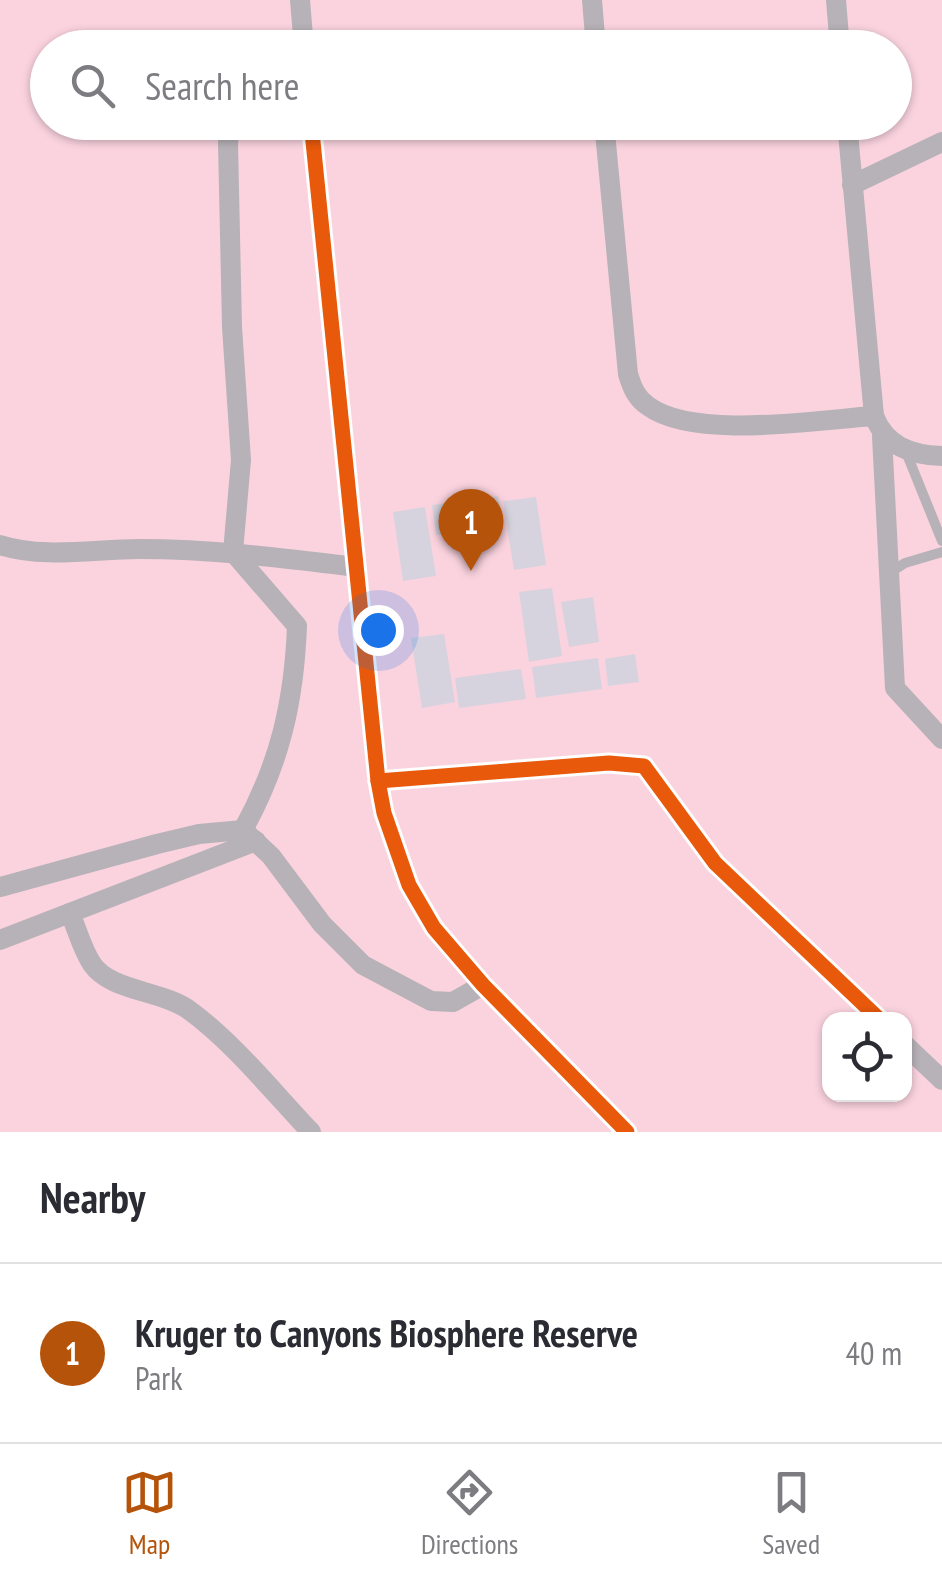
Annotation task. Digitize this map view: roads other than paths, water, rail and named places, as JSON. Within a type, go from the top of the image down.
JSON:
[{"type":"street","points":[[300,0],[302,30]]},
{"type":"street","points":[[592,0],[594,30]]},
{"type":"street","points":[[836,0],[838,30]]},
{"type":"street","points":[[0,940],[249,836],[282,739],[292,698],[297,626],[234,552],[241,460],[232,327],[228,140]]},
{"type":"street","points":[[313,140],[384,813],[409,885],[434,928],[483,985],[627,1132]]},
{"type":"street","points":[[606,140],[628,374],[634,392],[647,406],[667,417],[702,424],[767,424],[874,416]]},
{"type":"street","points":[[848,140],[874,416],[882,436],[895,688],[942,739]]},
{"type":"street","points":[[852,185],[942,142]]},
{"type":"street","points":[[882,436],[906,451],[942,456]]},
{"type":"street","points":[[0,545],[32,551],[234,552],[356,567]]},
{"type":"street","points":[[378,781],[610,763],[644,766],[715,863],[871,1012]]},
{"type":"street","points":[[5,882],[199,834],[249,836],[292,881],[322,924],[363,965],[432,1001],[453,1002],[483,985]]},
{"type":"street","points":[[70,913],[92,964],[110,981],[171,1000],[188,1010],[218,1035],[311,1132]]},
{"type":"street","points":[[912,1052],[942,1080]]},
{"type":"lane","points":[[906,451],[942,541]]},
{"type":"lane","points":[[888,573],[905,563],[942,552]]},
{"type":"place","name":"Kruger to Canyons Biosphere Reserve","points":[[471,571]]}]
